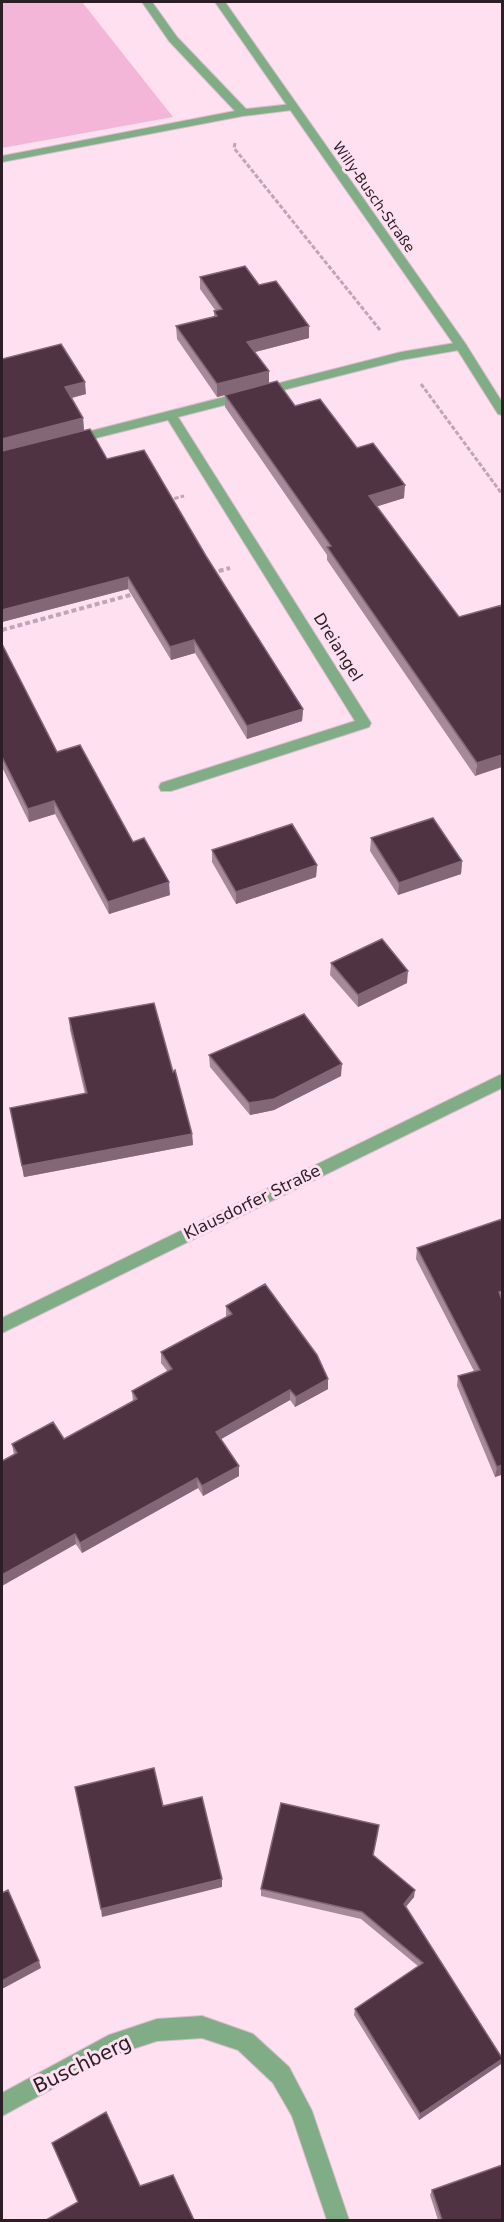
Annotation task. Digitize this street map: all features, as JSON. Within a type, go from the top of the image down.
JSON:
[{"type":"street","points":[[147,2],[174,39],[243,113]]},
{"type":"street","name":"Willy-Busch-Straße","points":[[220,2],[461,346],[502,411]]},
{"type":"street","points":[[2,159],[243,113],[292,107]]},
{"type":"street","points":[[58,443],[401,356],[461,346]]},
{"type":"street","name":"Dreiangel","points":[[166,787],[364,723],[171,415]]},
{"type":"street","name":"Klausdorfer Straße","points":[[2,1326],[502,1081]]},
{"type":"street","name":"Buschberg","points":[[2,2105],[109,2046],[157,2030],[202,2026],[245,2042],[281,2075],[301,2111],[338,2220]]},
{"type":"path","points":[[243,113],[234,148],[401,356],[502,494]]},
{"type":"path","points":[[160,502],[216,488]]},
{"type":"path","points":[[205,574],[261,559]]},
{"type":"path","points":[[2,630],[137,593]]},
{"type":"shaded area","points":[[2,2],[82,2],[173,117],[2,148]]},
{"type":"building","points":[[245,266],[259,285],[276,281],[309,326],[247,342],[269,371],[217,384],[176,326],[217,316],[214,311],[222,309],[200,277]]},
{"type":"building","points":[[61,344],[85,382],[65,387],[83,418],[2,439],[2,359]]},
{"type":"building","points":[[277,381],[295,406],[320,399],[357,448],[373,443],[405,485],[369,496],[459,617],[502,605],[502,755],[477,763],[327,547],[331,546],[225,395]]},
{"type":"building","points":[[90,429],[107,459],[144,450],[206,556],[303,709],[247,726],[194,640],[170,647],[128,577],[2,610],[2,451]]},
{"type":"building","points":[[2,644],[57,752],[80,745],[133,842],[144,838],[169,882],[108,902],[54,801],[28,809],[2,757]]},
{"type":"building","points":[[433,818],[462,861],[399,883],[371,838]]},
{"type":"building","points":[[292,824],[317,865],[236,892],[212,850]]},
{"type":"building","points":[[382,939],[408,971],[358,995],[331,963]]},
{"type":"building","points":[[154,1003],[192,1134],[22,1166],[10,1108],[87,1093],[69,1018]]},
{"type":"building","points":[[304,1014],[342,1064],[274,1099],[249,1103],[209,1055]]},
{"type":"building","points":[[502,1219],[502,1291],[499,1292],[502,1300],[502,1465],[497,1467],[458,1376],[480,1370],[417,1248]]},
{"type":"building","points":[[265,1284],[317,1355],[328,1379],[296,1397],[290,1390],[216,1432],[239,1466],[202,1486],[197,1478],[80,1543],[75,1534],[2,1575],[2,1461],[17,1453],[12,1444],[53,1422],[64,1439],[137,1399],[132,1391],[172,1369],[161,1352],[232,1314],[226,1306]]},
{"type":"building","points":[[154,1768],[163,1806],[202,1797],[222,1879],[101,1909],[75,1787]]},
{"type":"building","points":[[281,1803],[379,1825],[373,1855],[415,1890],[404,1904],[502,2058],[420,2114],[355,2009],[423,1963],[362,1912],[261,1889]]},
{"type":"building","points":[[8,1890],[39,1961],[2,1981],[2,1893]]},
{"type":"building","points":[[106,2112],[140,2186],[173,2175],[194,2220],[46,2220],[78,2202],[52,2143]]},
{"type":"building","points":[[502,2165],[502,2220],[442,2220],[432,2190]]}]
